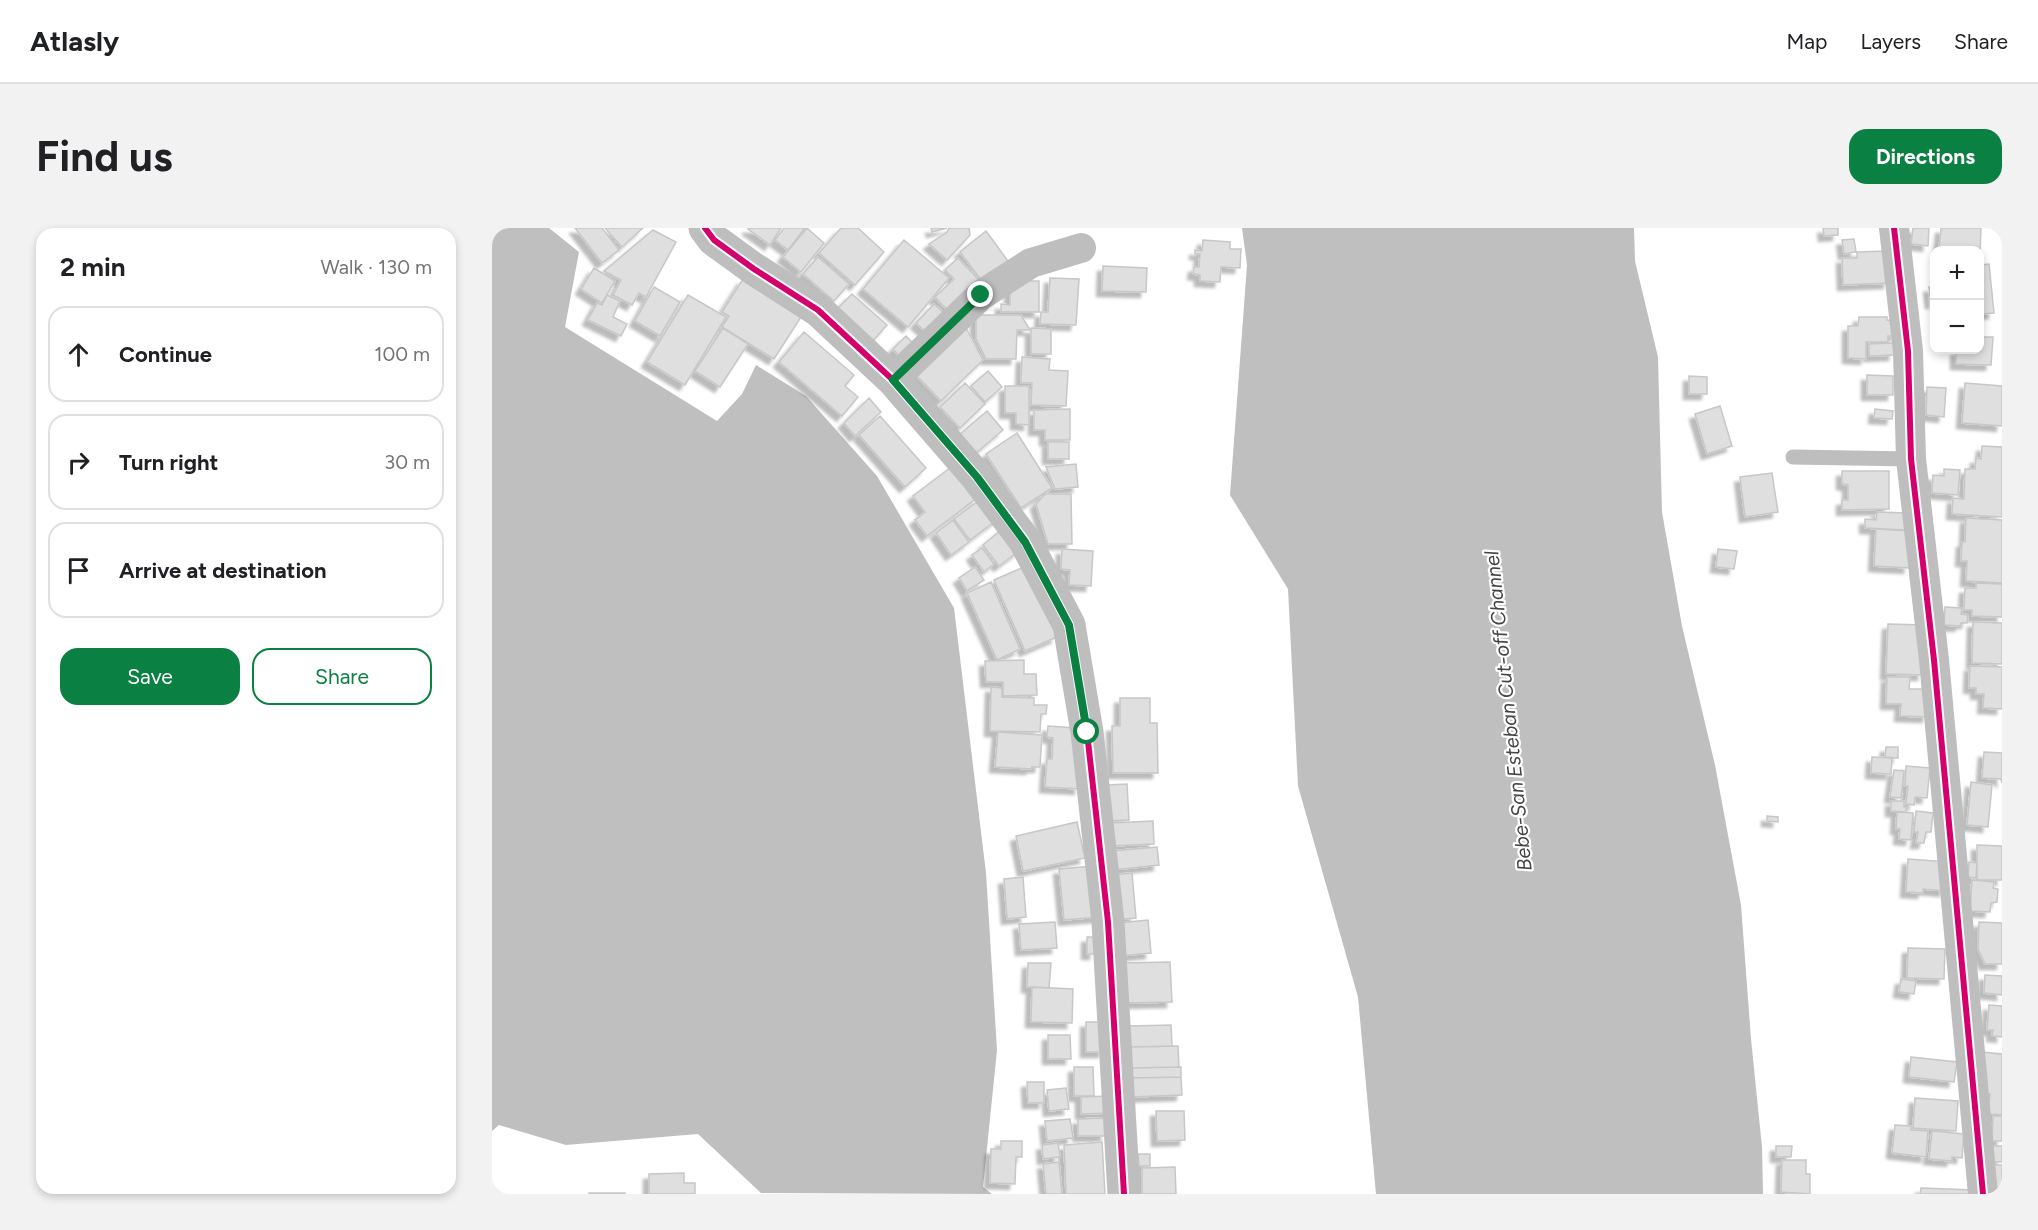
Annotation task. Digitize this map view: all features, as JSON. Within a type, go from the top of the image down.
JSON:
[{"type":"street","points":[[705,228],[714,240],[818,310],[893,380],[977,477],[1025,542],[1069,625],[1087,732],[1108,922],[1124,1194]]},
{"type":"street","points":[[1894,228],[1908,351],[1911,459],[1936,684],[1983,1194]]},
{"type":"street","points":[[893,380],[981,295],[1031,263],[1081,248]]},
{"type":"lane","points":[[1793,457],[1911,459]]},
{"type":"water","points":[[492,228],[549,228],[579,252],[565,327],[717,421],[742,394],[756,365],[806,396],[877,476],[954,608],[986,873],[997,1050],[983,1187],[992,1194],[761,1193],[698,1134],[566,1145],[499,1125],[492,1131]]},
{"type":"water","name":"Bebe-San Esteban Cut-off Channel","points":[[1242,228],[1634,228],[1635,261],[1658,357],[1662,512],[1682,626],[1715,765],[1741,905],[1762,1147],[1763,1194],[1376,1194],[1358,997],[1298,786],[1288,589],[1230,495],[1247,265]]},
{"type":"building","points":[[575,228],[602,228],[619,250],[602,263]]},
{"type":"building","points":[[605,228],[643,228],[622,247]]},
{"type":"building","points":[[748,228],[781,228],[770,245]]},
{"type":"building","points":[[784,228],[805,228],[788,250],[775,240]]},
{"type":"building","points":[[807,228],[824,243],[801,272],[783,257]]},
{"type":"building","points":[[841,228],[858,228],[884,252],[855,285],[819,253]]},
{"type":"building","points":[[931,228],[947,228],[932,232]]},
{"type":"building","points":[[949,228],[969,228],[970,235],[947,260],[929,244],[947,232]]},
{"type":"building","points":[[1823,228],[1838,228],[1838,235],[1824,236]]},
{"type":"building","points":[[1913,228],[1929,228],[1928,246],[1911,244]]},
{"type":"building","points":[[1941,228],[1981,228],[1980,246],[1939,246]]},
{"type":"building","points":[[653,230],[676,242],[646,297],[639,293],[632,305],[613,295],[621,280],[604,271]]},
{"type":"building","points":[[986,231],[1008,261],[982,281],[960,252]]},
{"type":"building","points":[[1854,239],[1856,252],[1844,254],[1842,240]]},
{"type":"building","points":[[904,240],[949,278],[908,327],[863,289]]},
{"type":"building","points":[[1203,240],[1230,242],[1230,249],[1241,249],[1240,268],[1221,267],[1220,282],[1200,281],[1200,275],[1193,274],[1194,267],[1199,267],[1200,254],[1195,254],[1195,250],[1202,251]]},
{"type":"building","points":[[1888,251],[1889,283],[1843,285],[1842,258],[1857,258],[1857,252]]},
{"type":"building","points":[[818,257],[849,284],[834,301],[803,274]]},
{"type":"building","points":[[958,258],[981,282],[950,313],[935,297],[954,279],[945,270]]},
{"type":"building","points":[[1989,264],[1994,313],[1984,314],[1984,265]]},
{"type":"building","points":[[1103,266],[1147,268],[1146,292],[1102,291]]},
{"type":"building","points":[[594,268],[615,281],[602,303],[581,289]]},
{"type":"building","points":[[1050,278],[1079,279],[1076,325],[1040,324],[1041,312],[1048,312]]},
{"type":"building","points":[[743,279],[801,317],[774,359],[722,327],[729,316],[722,312]]},
{"type":"building","points":[[1010,281],[1039,281],[1039,312],[1001,312],[1001,304],[1010,305]]},
{"type":"building","points":[[654,287],[680,302],[660,336],[635,321]]},
{"type":"building","points":[[852,294],[887,325],[871,343],[836,310]]},
{"type":"building","points":[[607,295],[620,301],[613,317],[627,324],[621,336],[588,320],[597,303],[602,305]]},
{"type":"building","points":[[688,295],[726,317],[685,385],[647,362]]},
{"type":"building","points":[[934,304],[947,316],[929,335],[916,323]]},
{"type":"building","points":[[976,315],[1021,315],[1030,330],[1017,330],[1016,359],[986,359],[976,339]]},
{"type":"building","points":[[1859,317],[1887,317],[1887,320],[1896,321],[1896,336],[1888,336],[1888,342],[1866,342],[1866,359],[1848,358],[1848,326],[1858,326]]},
{"type":"building","points":[[964,324],[983,360],[941,401],[914,373]]},
{"type":"building","points":[[723,328],[748,344],[720,387],[695,371]]},
{"type":"building","points":[[1031,328],[1051,329],[1051,354],[1031,354]]},
{"type":"building","points":[[804,332],[854,375],[845,386],[858,397],[842,416],[779,362]]},
{"type":"building","points":[[906,336],[913,343],[900,357],[893,349]]},
{"type":"building","points":[[1984,337],[1993,337],[1991,365],[1956,364],[1956,354],[1984,354]]},
{"type":"building","points":[[1894,343],[1894,355],[1869,356],[1869,344]]},
{"type":"building","points":[[1022,357],[1050,359],[1049,370],[1068,371],[1066,406],[1031,405],[1032,383],[1021,383]]},
{"type":"building","points":[[988,371],[1002,387],[985,402],[971,386]]},
{"type":"building","points":[[1867,375],[1893,376],[1893,395],[1867,395]]},
{"type":"building","points":[[1689,376],[1707,377],[1707,394],[1689,394]]},
{"type":"building","points":[[965,383],[985,404],[960,428],[940,407]]},
{"type":"building","points":[[1965,383],[2002,386],[2002,426],[1962,423]]},
{"type":"building","points":[[1005,386],[1029,386],[1029,425],[1016,424],[1016,413],[1005,413]]},
{"type":"building","points":[[1927,387],[1946,388],[1944,417],[1926,415]]},
{"type":"building","points":[[869,398],[881,412],[855,436],[844,423]]},
{"type":"building","points":[[1720,406],[1732,446],[1707,454],[1695,414]]},
{"type":"building","points":[[1070,409],[1070,440],[1045,440],[1045,430],[1034,430],[1034,410]]},
{"type":"building","points":[[1875,409],[1893,411],[1892,419],[1874,418]]},
{"type":"building","points":[[987,411],[1003,430],[975,454],[959,435]]},
{"type":"building","points":[[880,416],[926,468],[905,487],[859,435]]},
{"type":"building","points":[[1017,433],[1052,488],[1021,508],[986,454]]},
{"type":"building","points":[[1048,442],[1069,442],[1069,459],[1048,459]]},
{"type":"building","points":[[1982,446],[2002,447],[2002,517],[1952,514],[1953,498],[1964,499],[1965,469],[1975,469],[1976,458],[1981,459]]},
{"type":"building","points":[[1076,464],[1078,487],[1055,489],[1046,467]]},
{"type":"building","points":[[954,465],[978,497],[927,536],[915,520],[925,512],[913,496]]},
{"type":"building","points":[[1944,469],[1960,470],[1958,495],[1932,493],[1933,475],[1944,476]]},
{"type":"building","points":[[1842,471],[1889,471],[1889,509],[1842,510],[1842,500],[1848,500],[1848,485],[1842,484]]},
{"type":"building","points":[[1772,473],[1778,512],[1745,517],[1740,477]]},
{"type":"building","points":[[1045,494],[1071,494],[1072,544],[1048,544],[1036,504]]},
{"type":"building","points":[[982,498],[998,519],[970,540],[954,519]]},
{"type":"building","points":[[1877,512],[1907,513],[1906,530],[1865,528],[1865,519],[1876,520]]},
{"type":"building","points":[[1966,518],[2002,520],[2002,583],[1966,581],[1967,561],[1961,561]]},
{"type":"building","points":[[953,520],[969,542],[951,555],[936,533]]},
{"type":"building","points":[[1002,529],[1019,551],[999,566],[983,545]]},
{"type":"building","points":[[1876,529],[1911,531],[1909,568],[1874,566]]},
{"type":"building","points":[[982,548],[994,564],[984,572],[972,555]]},
{"type":"building","points":[[1062,549],[1093,551],[1091,586],[1069,585],[1070,570],[1061,569]]},
{"type":"building","points":[[1718,549],[1737,551],[1734,569],[1716,567]]},
{"type":"building","points":[[1026,566],[1057,637],[1025,651],[994,580]]},
{"type":"building","points":[[975,567],[984,580],[967,591],[959,578]]},
{"type":"building","points":[[991,582],[1020,649],[997,660],[967,593]]},
{"type":"building","points":[[1976,583],[2002,584],[2002,617],[1972,616],[1972,610],[1964,610],[1965,588],[1976,588]]},
{"type":"building","points":[[1945,607],[1962,608],[1961,614],[1968,615],[1967,623],[1961,623],[1960,626],[1944,625]]},
{"type":"building","points":[[1973,622],[2002,623],[2002,664],[1972,663]]},
{"type":"building","points":[[1888,624],[1925,625],[1923,675],[1886,674]]},
{"type":"building","points":[[1024,660],[1024,674],[1036,674],[1037,695],[1003,696],[1003,682],[986,682],[985,661]]},
{"type":"building","points":[[1970,666],[2002,667],[2002,709],[1983,708],[1984,694],[1976,694],[1976,688],[1969,688]]},
{"type":"building","points":[[1887,677],[1910,677],[1909,689],[1929,689],[1928,717],[1900,716],[1901,704],[1886,704]]},
{"type":"building","points":[[991,687],[1002,688],[1002,697],[1034,698],[1034,705],[1047,705],[1046,714],[1041,714],[1040,732],[990,731]]},
{"type":"building","points":[[1120,698],[1150,698],[1150,723],[1157,723],[1158,773],[1113,773],[1112,726],[1120,726]]},
{"type":"building","points":[[1048,726],[1076,728],[1080,789],[1045,787],[1047,759],[1052,759],[1053,738],[1047,737]]},
{"type":"building","points":[[998,732],[1042,735],[1040,767],[1031,769],[995,767]]},
{"type":"building","points":[[1886,747],[1898,747],[1898,758],[1885,757]]},
{"type":"building","points":[[1984,752],[2002,753],[2002,783],[2001,779],[1982,778]]},
{"type":"building","points":[[1872,757],[1892,758],[1891,774],[1871,773]]},
{"type":"building","points":[[1906,766],[1930,768],[1927,798],[1915,797],[1914,805],[1906,804],[1908,786],[1905,786]]},
{"type":"building","points":[[1894,770],[1904,771],[1901,798],[1890,797]]},
{"type":"building","points":[[1971,782],[1992,785],[1988,827],[1967,825]]},
{"type":"building","points":[[1127,784],[1129,820],[1107,821],[1106,785]]},
{"type":"building","points":[[1891,801],[1904,801],[1904,807],[1907,807],[1906,812],[1891,811]]},
{"type":"building","points":[[1916,811],[1933,813],[1931,832],[1926,832],[1924,843],[1916,843],[1918,832],[1914,832]]},
{"type":"building","points":[[1897,812],[1913,813],[1911,840],[1899,839],[1900,829],[1896,829]]},
{"type":"building","points":[[1767,816],[1778,817],[1778,822],[1767,821]]},
{"type":"building","points":[[1153,821],[1154,844],[1111,846],[1110,823]]},
{"type":"building","points":[[1077,822],[1085,858],[1023,871],[1016,836]]},
{"type":"building","points":[[1977,845],[2002,846],[2002,880],[1977,880]]},
{"type":"building","points":[[1157,847],[1159,865],[1113,870],[1111,851]]},
{"type":"building","points":[[1908,859],[1948,862],[1945,891],[1923,889],[1923,893],[1906,892]]},
{"type":"building","points":[[1969,862],[1977,863],[1976,878],[1968,877]]},
{"type":"building","points":[[1093,866],[1099,917],[1064,920],[1059,869]]},
{"type":"building","points":[[1132,873],[1136,918],[1114,920],[1110,875]]},
{"type":"building","points":[[1023,877],[1026,917],[1007,919],[1004,879]]},
{"type":"building","points":[[1972,880],[1994,882],[1993,888],[1998,889],[1997,902],[1991,903],[1990,912],[1970,911]]},
{"type":"building","points":[[1148,920],[1151,953],[1121,956],[1118,923]]},
{"type":"building","points":[[1055,922],[1057,948],[1021,950],[1019,924]]},
{"type":"building","points":[[1979,922],[2002,923],[2002,964],[1985,964],[1978,949]]},
{"type":"building","points":[[1087,937],[1095,937],[1095,954],[1087,954]]},
{"type":"building","points":[[1908,948],[1945,949],[1944,979],[1907,978]]},
{"type":"building","points":[[1170,962],[1172,1002],[1123,1003],[1122,963]]},
{"type":"building","points":[[1028,963],[1051,963],[1049,988],[1027,987]]},
{"type":"building","points":[[1985,975],[2002,976],[2002,995],[1984,993]]},
{"type":"building","points":[[1901,979],[1916,981],[1914,994],[1899,992]]},
{"type":"building","points":[[1032,987],[1073,989],[1072,1023],[1031,1022]]},
{"type":"building","points":[[1989,1005],[2002,1006],[2002,1037],[1992,1036],[1993,1030],[1987,1030]]},
{"type":"building","points":[[1086,1022],[1104,1022],[1104,1052],[1086,1052]]},
{"type":"building","points":[[1171,1025],[1172,1046],[1130,1047],[1129,1026]]},
{"type":"building","points":[[1048,1035],[1070,1035],[1071,1059],[1048,1059]]},
{"type":"building","points":[[1178,1046],[1179,1067],[1131,1068],[1130,1047]]},
{"type":"building","points":[[1982,1052],[2002,1054],[2002,1115],[1988,1114],[1990,1094],[1983,1094]]},
{"type":"building","points":[[1911,1057],[1957,1062],[1954,1082],[1909,1077]]},
{"type":"building","points":[[1074,1067],[1093,1067],[1094,1096],[1074,1096]]},
{"type":"building","points":[[1181,1067],[1181,1077],[1131,1078],[1131,1068]]},
{"type":"building","points":[[1181,1077],[1182,1095],[1131,1097],[1131,1078]]},
{"type":"building","points":[[1027,1082],[1044,1082],[1044,1103],[1028,1103]]},
{"type":"building","points":[[1066,1088],[1069,1109],[1049,1111],[1047,1090]]},
{"type":"building","points":[[1110,1096],[1110,1113],[1081,1114],[1081,1097]]},
{"type":"building","points":[[1915,1098],[1958,1101],[1956,1131],[1913,1128]]},
{"type":"building","points":[[1156,1111],[1184,1111],[1185,1140],[1157,1141]]},
{"type":"building","points":[[1993,1116],[2002,1116],[2002,1141],[1992,1141]]},
{"type":"building","points":[[1105,1118],[1106,1136],[1078,1136],[1078,1119]]},
{"type":"building","points":[[1070,1119],[1073,1138],[1047,1141],[1045,1121]]},
{"type":"building","points":[[1895,1125],[1911,1126],[1911,1130],[1928,1131],[1926,1157],[1892,1153]]},
{"type":"building","points":[[1932,1131],[1964,1134],[1962,1158],[1952,1157],[1952,1161],[1929,1159]]},
{"type":"building","points":[[1001,1141],[1022,1141],[1022,1157],[1016,1157],[1015,1184],[990,1183],[991,1149],[1001,1149]]},
{"type":"building","points":[[1102,1142],[1105,1194],[1066,1194],[1064,1145]]},
{"type":"building","points":[[1058,1143],[1060,1157],[1043,1159],[1042,1145]]},
{"type":"building","points":[[1776,1146],[1792,1146],[1791,1157],[1776,1157]]},
{"type":"building","points":[[1991,1146],[2002,1146],[2002,1162],[1991,1162]]},
{"type":"building","points":[[1138,1154],[1150,1154],[1150,1166],[1139,1166]]},
{"type":"building","points":[[1782,1160],[1806,1160],[1806,1174],[1810,1174],[1810,1194],[1781,1192]]},
{"type":"building","points":[[1059,1162],[1062,1194],[1046,1194],[1043,1164]]},
{"type":"building","points":[[1990,1165],[2002,1165],[2002,1188],[1990,1189]]},
{"type":"building","points":[[1175,1167],[1176,1194],[1142,1194],[1142,1168]]},
{"type":"building","points":[[684,1173],[684,1183],[695,1183],[695,1194],[649,1194],[649,1174]]},
{"type":"building","points":[[1921,1188],[1974,1190],[1973,1194],[1920,1194]]},
{"type":"building","points":[[625,1193],[625,1194],[589,1194]]},
{"type":"cycle path","points":[[705,228],[714,240],[818,310],[893,380],[977,477],[1025,541],[1069,625],[1087,732],[1108,922],[1124,1194]]},
{"type":"cycle path","points":[[1894,228],[1908,351],[1911,459],[1934,660],[1983,1194]]},
{"type":"route","points":[[981,295],[893,380],[977,477],[1025,542],[1069,625],[1087,732]]}]
